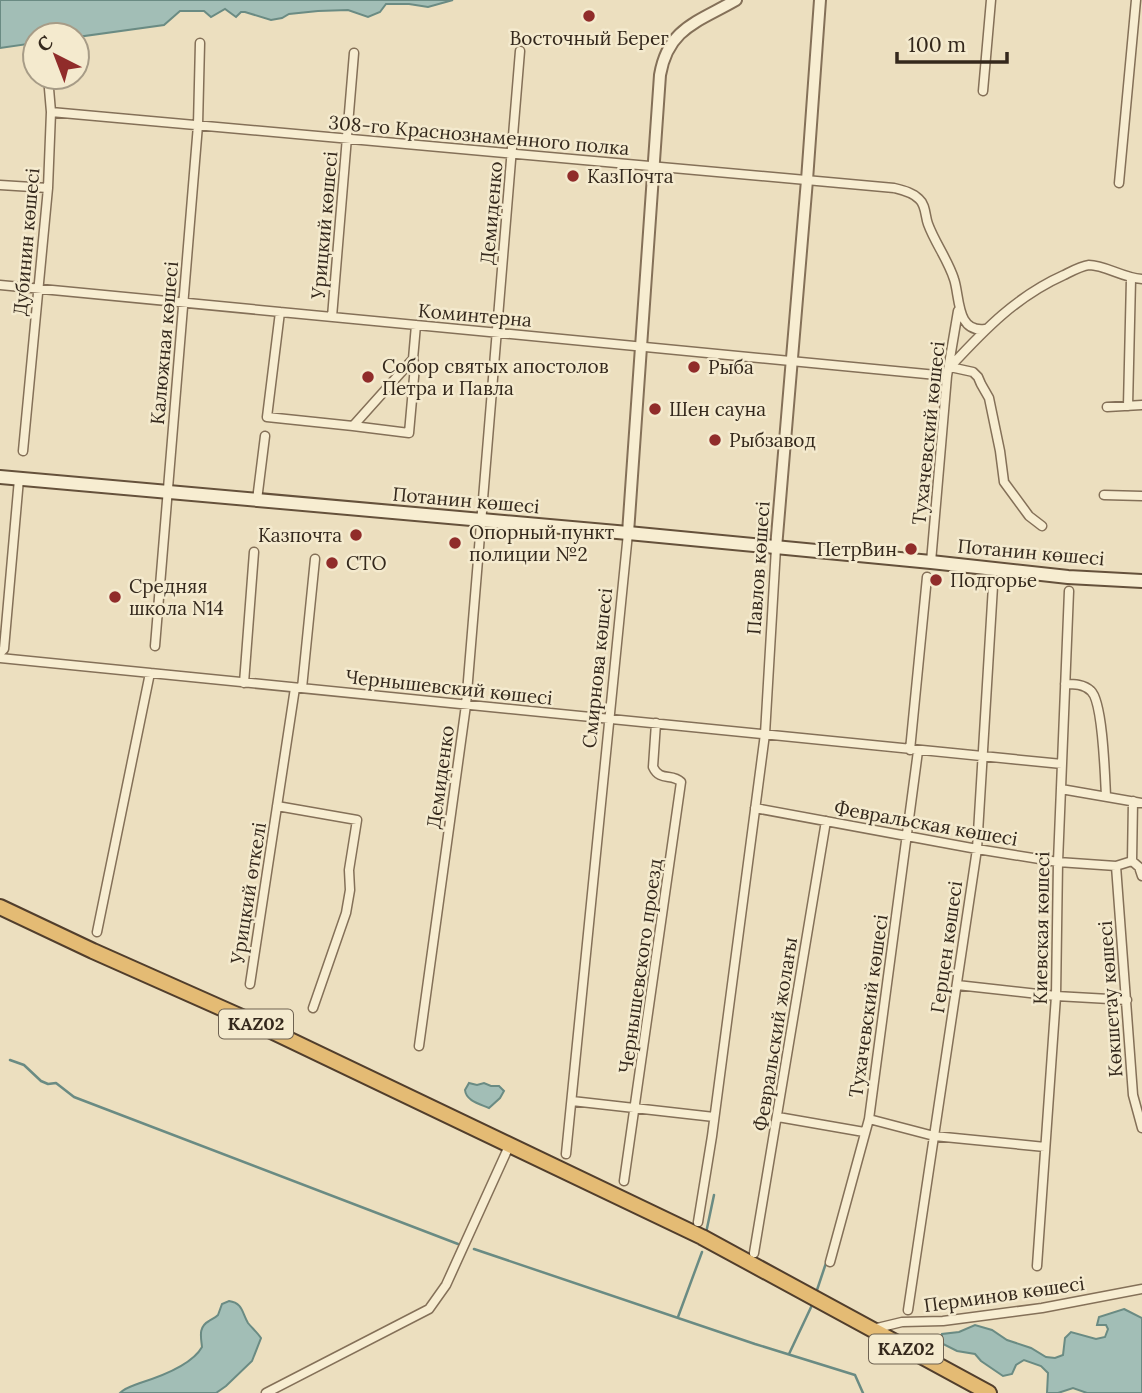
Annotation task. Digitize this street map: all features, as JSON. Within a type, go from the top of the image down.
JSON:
[{"type":"highway","name":"KAZ02","points":[[0,907],[246,1019],[705,1239],[989,1393]]},
{"type":"main road","name":"Потанин көшесі","points":[[0,477],[628,533],[1068,577],[1140,578]]},
{"type":"street","name":"Смирнова көшесі","points":[[566,1154],[628,533],[662,62],[670,44],[681,32],[736,0]]},
{"type":"street","name":"Павлов көшесі","points":[[698,1222],[712,1136],[765,734],[776,548],[820,0]]},
{"type":"street","points":[[983,92],[991,0]]},
{"type":"street","points":[[1119,183],[1136,0]]},
{"type":"street","name":"Калюжная көшесі","points":[[155,646],[198,125],[200,43]]},
{"type":"street","name":"Демиденко","points":[[419,1046],[466,705],[520,51]]},
{"type":"street","name":"Урицкий көшесі","points":[[332,317],[354,53]]},
{"type":"street","name":"Дубинин көшесі","points":[[23,451],[48,188],[49,91]]},
{"type":"street","name":"308-го Краснознаменного полка","points":[[51,112],[903,190]]},
{"type":"street","points":[[0,185],[48,188]]},
{"type":"street","name":"Тухачевский көшесі","points":[[903,190],[923,204],[928,225],[955,280],[962,317],[969,326],[985,329]]},
{"type":"street","points":[[948,371],[985,329],[1033,290],[1088,265],[1131,279],[1142,279]]},
{"type":"street","points":[[1128,406],[1131,279]]},
{"type":"street","name":"Коминтерна","points":[[0,285],[792,360],[948,371]]},
{"type":"street","name":"Тухачевский көшесі","points":[[931,562],[948,371],[959,308]]},
{"type":"street","points":[[279,312],[267,417],[409,433],[416,325]]},
{"type":"street","points":[[353,426],[413,359]]},
{"type":"street","points":[[948,371],[973,372],[978,377],[989,398],[1004,482],[1029,516],[1042,526]]},
{"type":"street","points":[[1107,407],[1142,405]]},
{"type":"street","points":[[257,500],[265,436]]},
{"type":"street","points":[[0,653],[4,649],[19,479]]},
{"type":"street","points":[[1104,495],[1142,496]]},
{"type":"street","points":[[244,682],[254,552]]},
{"type":"street","name":"Урицкий өткелі","points":[[250,984],[298,688],[315,559]]},
{"type":"street","name":"Тухачевский көшесі","points":[[830,1262],[869,1119],[906,835],[927,577]]},
{"type":"street","name":"Герцен көшесі","points":[[908,1310],[977,849],[993,586]]},
{"type":"street","name":"Киевская көшесі","points":[[1037,1266],[1056,996],[1058,862],[1069,591]]},
{"type":"street","name":"Чернышевский көшесі","points":[[0,658],[1062,764]]},
{"type":"street","points":[[97,932],[150,673]]},
{"type":"street","points":[[1065,684],[1081,685],[1095,696],[1104,746],[1106,796]]},
{"type":"street","name":"Чернышевского проезд","points":[[624,1181],[681,782],[657,774],[653,767],[656,723]]},
{"type":"street","points":[[1061,789],[1138,802],[1132,861],[1139,867],[1142,876]]},
{"type":"street","name":"Урицкий өткелі","points":[[277,806],[357,820],[346,913],[313,1008]]},
{"type":"street","name":"Февральская көшесі","points":[[755,808],[1058,862],[1116,866],[1132,861]]},
{"type":"street","name":"Февральский жолағы","points":[[754,1253],[826,821]]},
{"type":"street","name":"Көкшетау көшесі","points":[[1116,866],[1133,1095],[1139,1102],[1142,1128]]},
{"type":"street","points":[[957,985],[1056,996],[1127,1000]]},
{"type":"street","points":[[572,1101],[714,1117]]},
{"type":"street","points":[[778,1117],[864,1132]]},
{"type":"street","points":[[869,1119],[934,1136],[1045,1147]]},
{"type":"street","points":[[266,1393],[429,1309],[446,1285],[510,1144]]},
{"type":"street","name":"Перминов көшесі","points":[[870,1329],[902,1322],[943,1321],[1042,1308],[1142,1289]]},
{"type":"water","points":[[0,0],[453,0],[428,7],[386,4],[380,12],[368,17],[348,10],[289,14],[271,20],[245,12],[236,17],[225,9],[211,17],[204,11],[180,11],[164,25],[91,35],[91,21],[21,21],[21,45],[0,48]]},
{"type":"water","points":[[469,1083],[499,1086],[504,1091],[489,1108],[468,1097],[465,1090]]},
{"type":"water","points":[[229,1301],[240,1306],[248,1323],[261,1338],[252,1361],[226,1386],[216,1393],[120,1393],[174,1370],[191,1359],[202,1347],[203,1326],[218,1315],[222,1304]]},
{"type":"water","points":[[1124,1309],[1142,1318],[1142,1393],[1087,1393],[1073,1388],[1047,1393],[1048,1373],[1041,1366],[1024,1360],[1016,1365],[1012,1374],[1003,1376],[975,1354],[957,1351],[941,1343],[942,1334],[959,1332],[975,1325],[992,1330],[1007,1340],[1031,1348],[1046,1357],[1055,1358],[1063,1355],[1065,1338],[1071,1332],[1096,1339],[1105,1337],[1108,1329],[1106,1325],[1097,1325],[1099,1317]]},
{"type":"waterway","points":[[10,1060],[24,1065],[41,1081],[56,1083],[74,1097],[458,1244]]},
{"type":"waterway","points":[[706,1233],[714,1195]]},
{"type":"waterway","points":[[474,1249],[855,1375],[863,1393]]},
{"type":"waterway","points":[[678,1317],[702,1252]]},
{"type":"waterway","points":[[816,1293],[827,1260]]},
{"type":"waterway","points":[[789,1354],[813,1303]]},
{"type":"place","name":"Восточный Берег","points":[[589,16]]},
{"type":"place","name":"КазПочта","points":[[573,176]]},
{"type":"place","name":"Рыба","points":[[694,367]]},
{"type":"place","name":"Собор святых апостолов Петра и Павла","points":[[368,377]]},
{"type":"place","name":"Шен сауна","points":[[655,409]]},
{"type":"place","name":"Рыбзавод","points":[[715,440]]},
{"type":"place","name":"Казпочта","points":[[356,535]]},
{"type":"place","name":"Опорный пункт полиции №2","points":[[455,543]]},
{"type":"place","name":"ПетрВин","points":[[911,549]]},
{"type":"place","name":"СТО","points":[[332,563]]},
{"type":"place","name":"Подгорье","points":[[936,580]]},
{"type":"place","name":"Средняя школа N14","points":[[115,597]]}]
